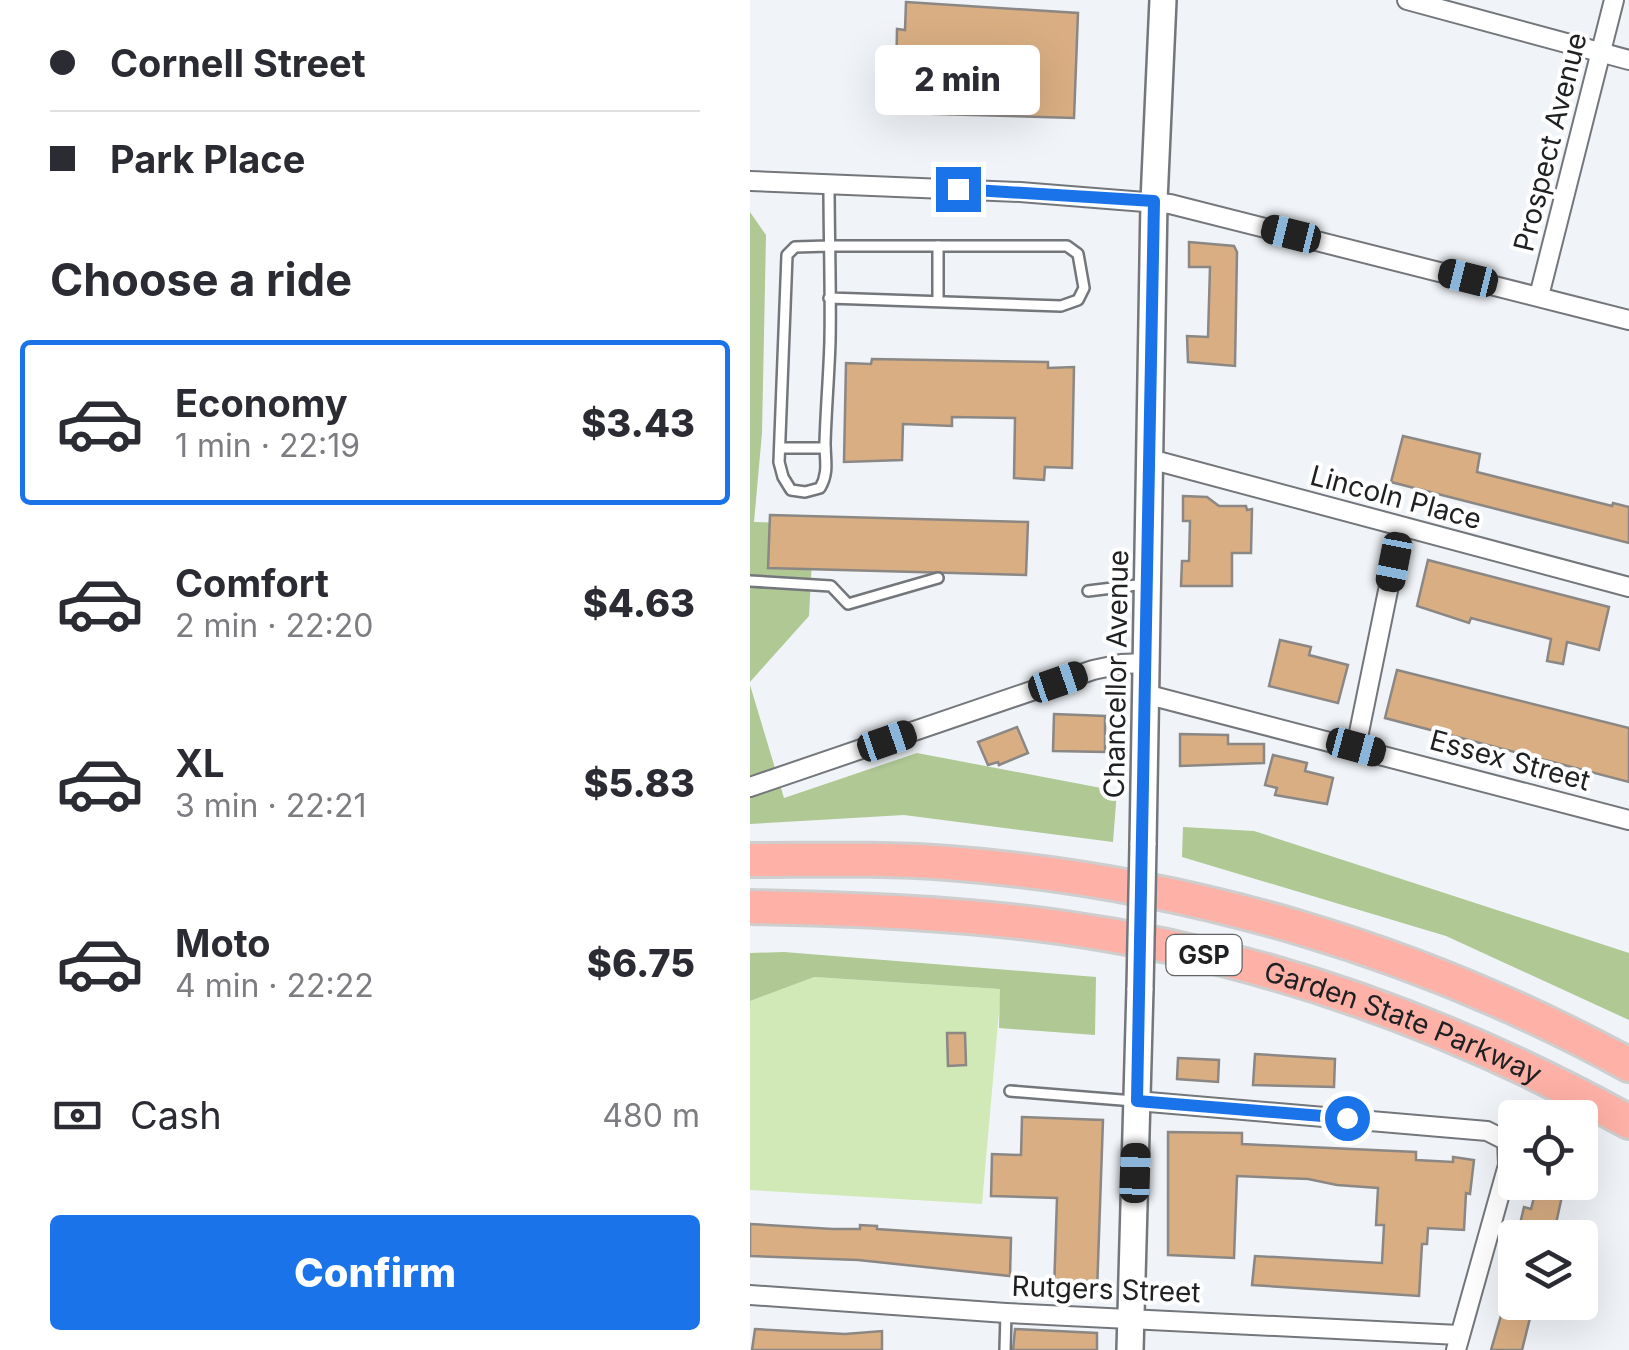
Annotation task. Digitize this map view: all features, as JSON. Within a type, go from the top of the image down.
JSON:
[{"type":"highway","name":"Garden State Parkway","points":[[750,860],[946,863],[1064,876],[1196,900],[1322,934],[1448,979],[1524,1011],[1629,1065]]},
{"type":"highway","name":"Garden State Parkway","points":[[750,907],[870,910],[1007,920],[1136,940],[1271,971],[1454,1036],[1629,1122]]},
{"type":"main road","name":"Chancellor Avenue","points":[[1130,1350],[1154,201],[1163,0]]},
{"type":"street","points":[[1407,0],[1629,60]]},
{"type":"street","name":"Prospect Avenue","points":[[1539,296],[1614,0]]},
{"type":"street","points":[[750,181],[1154,201],[1629,320]]},
{"type":"street","name":"Lincoln Place","points":[[1150,459],[1629,587]]},
{"type":"street","points":[[1356,747],[1401,527]]},
{"type":"street","points":[[750,788],[1093,670],[1146,664]]},
{"type":"street","name":"Essex Street","points":[[1145,694],[1629,820]]},
{"type":"street","points":[[1137,1101],[1487,1130],[1507,1141],[1508,1166],[1458,1342]]},
{"type":"street","name":"Rutgers Street","points":[[750,1295],[1006,1313],[1131,1317],[1458,1342]]},
{"type":"lane","points":[[829,184],[828,246],[829,298],[825,448],[827,470],[820,488],[791,490],[783,477],[780,448],[787,255],[796,246],[828,246],[1067,246],[1078,254],[1084,288],[1078,300],[1061,306],[829,298]]},
{"type":"lane","points":[[938,246],[938,301]]},
{"type":"lane","points":[[780,448],[825,448]]},
{"type":"lane","points":[[750,581],[831,586],[848,604],[938,578]]},
{"type":"lane","points":[[1088,591],[1148,584]]},
{"type":"lane","points":[[1010,1090],[1137,1101]]},
{"type":"lane","points":[[1006,1313],[1006,1350]]},
{"type":"green space","points":[[750,212],[766,235],[762,433],[754,522],[814,523],[809,616],[750,682]]},
{"type":"green space","points":[[750,685],[784,798],[917,753],[1117,791],[1113,842],[904,815],[750,824]]},
{"type":"green space","points":[[1183,827],[1254,831],[1629,953],[1629,1020],[1446,936],[1182,857]]},
{"type":"green space","points":[[784,952],[1096,977],[1095,1035],[999,1028],[1000,989],[814,977],[750,1001],[750,953]]},
{"type":"green space","points":[[813,977],[1001,989],[982,1204],[750,1190],[750,1001]]},
{"type":"building","points":[[906,2],[1078,13],[1074,118],[903,113],[905,81],[896,81],[897,29],[905,30]]},
{"type":"building","points":[[1189,242],[1234,246],[1237,252],[1235,366],[1188,362],[1187,336],[1208,337],[1210,267],[1189,267]]},
{"type":"building","points":[[872,359],[1048,362],[1048,368],[1074,367],[1072,468],[1045,467],[1044,480],[1014,478],[1015,418],[952,417],[952,426],[903,424],[902,460],[844,462],[846,363],[871,364]]},
{"type":"building","points":[[1403,436],[1480,454],[1477,472],[1629,507],[1629,543],[1391,482]]},
{"type":"building","points":[[1183,496],[1207,497],[1219,506],[1252,509],[1251,553],[1232,553],[1232,586],[1181,586],[1182,561],[1189,561],[1190,521],[1183,521]]},
{"type":"building","points":[[770,515],[1028,522],[1026,575],[768,568]]},
{"type":"building","points":[[1428,560],[1609,607],[1599,650],[1567,642],[1563,664],[1547,661],[1551,639],[1471,618],[1469,623],[1417,606]]},
{"type":"building","points":[[1280,640],[1311,647],[1309,655],[1348,665],[1338,703],[1269,686]]},
{"type":"building","points":[[1397,670],[1629,728],[1629,782],[1385,718]]},
{"type":"building","points":[[1054,714],[1105,716],[1105,752],[1053,751]]},
{"type":"building","points":[[1017,727],[1028,753],[999,765],[988,765],[978,742]]},
{"type":"building","points":[[1180,734],[1228,735],[1228,744],[1264,744],[1264,763],[1180,766]]},
{"type":"building","points":[[1273,755],[1307,763],[1305,771],[1333,778],[1327,804],[1275,795],[1277,788],[1265,785]]},
{"type":"building","points":[[947,1033],[965,1033],[966,1065],[948,1066]]},
{"type":"building","points":[[1255,1054],[1335,1059],[1334,1087],[1253,1085]]},
{"type":"building","points":[[1178,1058],[1219,1060],[1218,1082],[1177,1079]]},
{"type":"building","points":[[1022,1117],[1103,1120],[1097,1292],[1054,1290],[1057,1198],[991,1196],[992,1154],[1021,1155]]},
{"type":"building","points":[[1168,1132],[1242,1133],[1242,1144],[1416,1152],[1416,1160],[1474,1160],[1470,1194],[1466,1193],[1464,1230],[1428,1228],[1427,1244],[1422,1244],[1419,1296],[1252,1285],[1255,1256],[1382,1263],[1384,1225],[1376,1225],[1378,1188],[1308,1179],[1237,1176],[1234,1258],[1168,1255]]},
{"type":"building","points":[[1533,1200],[1561,1200],[1557,1220],[1521,1220],[1524,1207],[1531,1209]]},
{"type":"building","points":[[750,1224],[833,1229],[860,1229],[860,1225],[1011,1238],[1010,1276],[858,1260],[750,1256]]},
{"type":"building","points":[[1500,1320],[1530,1320],[1522,1350],[1491,1350]]},
{"type":"building","points":[[755,1329],[845,1334],[882,1331],[882,1350],[752,1350]]},
{"type":"building","points":[[1015,1329],[1097,1333],[1097,1350],[1013,1350]]},
{"type":"route","points":[[958,189],[1154,201],[1137,1101],[1347,1118]]}]
